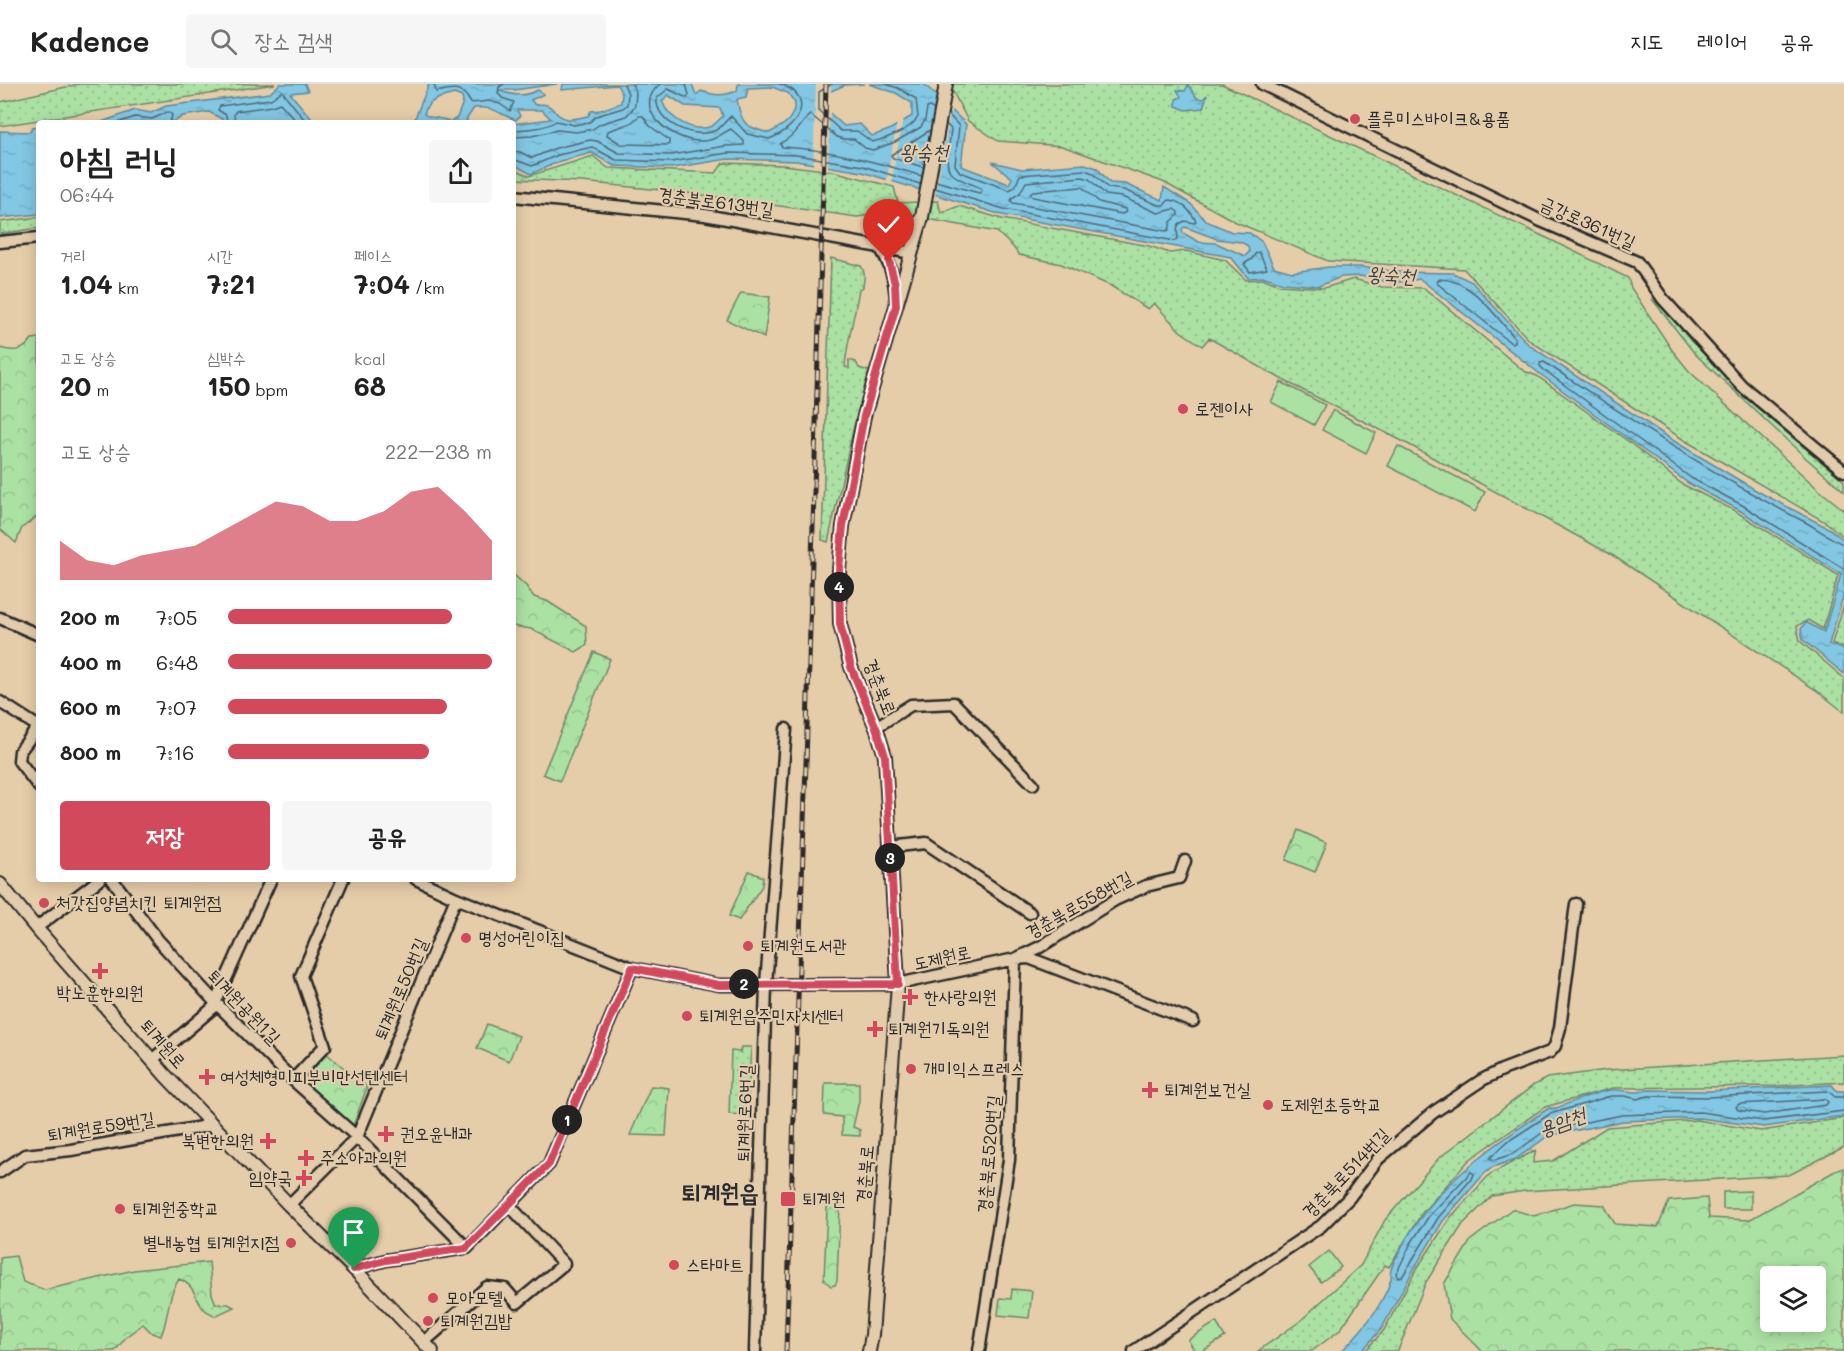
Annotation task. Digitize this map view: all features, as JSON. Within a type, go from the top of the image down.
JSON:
[{"type":"street","name":"경춘북로","points":[[869,1351],[898,984],[885,756],[876,727],[851,667],[840,624],[839,570],[843,526],[864,416],[918,235],[946,84]]},
{"type":"street","name":"금강로361번길","points":[[1262,84],[1541,221],[1636,262],[1663,299],[1742,386],[1844,471]]},
{"type":"street","name":"경춘북로613번길","points":[[516,196],[705,215],[912,253]]},
{"type":"street","points":[[896,306],[895,284],[889,261],[879,246],[906,232],[922,218]]},
{"type":"street","points":[[0,242],[36,237]]},
{"type":"street","points":[[0,618],[36,634]]},
{"type":"street","points":[[0,702],[36,725]]},
{"type":"street","points":[[876,727],[910,705],[954,703],[1033,784]]},
{"type":"street","name":"퇴계원로6번길","points":[[755,1351],[766,984],[786,729]]},
{"type":"street","points":[[36,731],[20,751],[19,761],[36,783]]},
{"type":"street","points":[[889,847],[926,843],[1030,913]]},
{"type":"street","name":"경춘북로558번길","points":[[1015,959],[1040,947],[1115,900],[1146,886],[1179,878],[1185,861]]},
{"type":"street","points":[[36,928],[96,882]]},
{"type":"street","name":"퇴계원공원1길","points":[[114,882],[158,940],[215,1002],[293,1080],[357,1137],[466,1248]]},
{"type":"street","points":[[152,1060],[213,1008],[266,882]]},
{"type":"street","points":[[293,1080],[325,1046],[301,976],[342,882]]},
{"type":"street","name":"도제원로","points":[[422,882],[456,898],[632,968],[719,985],[898,984],[1029,958],[1193,1021]]},
{"type":"street","name":"퇴계원로","points":[[0,884],[152,1060],[428,1347]]},
{"type":"street","name":"퇴계원로50번길","points":[[289,1205],[357,1137],[456,898]]},
{"type":"street","name":"경춘북로514번길","points":[[1134,1351],[1321,1226],[1349,1198],[1378,1159],[1434,1112],[1482,1080],[1550,1052],[1555,1046],[1560,1028],[1576,904]]},
{"type":"street","name":"경춘북로520번길","points":[[979,1351],[1009,1160],[1015,959]]},
{"type":"street","points":[[354,1269],[386,1260],[466,1248],[549,1164],[632,968]]},
{"type":"street","name":"퇴계원로59번길","points":[[0,1172],[4,1167],[25,1155],[71,1150],[213,1125]]},
{"type":"street","points":[[428,1347],[487,1287],[505,1289],[517,1303],[564,1264],[509,1205]]},
{"type":"green space","points":[[79,84],[275,84],[0,126],[0,102]]},
{"type":"green space","points":[[949,84],[1222,84],[1628,278],[1631,288],[1672,350],[1689,371],[1819,490],[1844,510],[1844,537],[1827,523],[1684,440],[1530,341],[1464,269],[1328,261],[1236,222],[1163,182],[1062,146],[998,141],[968,121]]},
{"type":"green space","points":[[593,156],[608,168],[716,173],[723,163],[783,165],[833,171],[894,187],[898,203],[938,201],[941,213],[959,206],[1002,219],[1149,246],[1170,253],[1186,251],[1225,260],[1246,280],[1265,279],[1279,285],[1324,288],[1354,279],[1382,287],[1424,288],[1524,371],[1537,376],[1629,442],[1682,484],[1735,511],[1838,575],[1823,629],[1808,620],[1797,626],[1800,641],[1844,678],[1844,712],[1816,690],[1612,555],[1404,442],[1283,380],[1209,338],[1202,346],[1180,331],[1154,303],[1148,309],[1111,286],[1061,264],[1019,255],[997,232],[890,212],[857,217],[680,192],[582,182],[516,179],[516,170],[529,176]]},
{"type":"green space","points":[[36,217],[36,228],[0,234],[0,222]]},
{"type":"green space","points":[[831,258],[861,266],[864,271],[863,287],[859,289],[845,367],[849,368],[849,360],[856,362],[859,368],[869,371],[853,430],[828,542],[822,540]]},
{"type":"green space","points":[[741,293],[770,297],[764,338],[727,320]]},
{"type":"green space","points":[[1652,299],[1671,316],[1691,341],[1753,404],[1844,481],[1844,491],[1695,354]]},
{"type":"green space","points":[[36,338],[36,517],[22,528],[16,543],[0,529],[0,348],[18,350]]},
{"type":"green space","points":[[1281,382],[1325,405],[1314,425],[1271,402]]},
{"type":"green space","points":[[1333,410],[1376,433],[1366,453],[1322,430]]},
{"type":"green space","points":[[1398,446],[1485,492],[1475,512],[1388,466]]},
{"type":"green space","points":[[516,577],[534,597],[547,601],[586,626],[587,645],[576,652],[531,629],[516,626]]},
{"type":"green space","points":[[1844,604],[1844,648],[1832,643]]},
{"type":"green space","points":[[594,652],[610,659],[560,781],[543,774]]},
{"type":"green space","points":[[1298,830],[1327,843],[1315,872],[1286,860]]},
{"type":"green space","points":[[749,871],[763,877],[762,886],[739,920],[729,916]]},
{"type":"green space","points":[[487,1024],[519,1036],[509,1061],[477,1048]]},
{"type":"green space","points":[[741,1047],[751,1047],[747,1115],[729,1114],[731,1051],[740,1052]]},
{"type":"green space","points":[[327,1054],[367,1087],[353,1126],[350,1127],[308,1089],[307,1084],[302,1080]]},
{"type":"green space","points":[[1844,1055],[1844,1082],[1776,1086],[1613,1088],[1545,1107],[1469,1160],[1422,1213],[1389,1267],[1385,1265],[1340,1330],[1312,1351],[1258,1351],[1299,1322],[1361,1265],[1385,1220],[1439,1158],[1534,1085],[1547,1078],[1607,1070]]},
{"type":"green space","points":[[825,1083],[859,1083],[859,1101],[853,1127],[860,1130],[860,1136],[842,1135],[842,1117],[824,1115]]},
{"type":"green space","points":[[651,1086],[669,1088],[666,1136],[630,1135]]},
{"type":"green space","points":[[1844,1118],[1844,1147],[1789,1175],[1525,1191],[1492,1196],[1463,1224],[1426,1282],[1397,1351],[1365,1351],[1384,1330],[1416,1270],[1450,1218],[1490,1174],[1536,1150],[1533,1163],[1553,1161],[1607,1127],[1697,1120],[1761,1131]]},
{"type":"green space","points":[[1844,1168],[1844,1351],[1482,1351],[1450,1319],[1444,1284],[1471,1240],[1512,1209],[1534,1216],[1574,1203],[1604,1205],[1615,1224],[1658,1227],[1669,1201],[1707,1198],[1709,1218],[1749,1220]]},
{"type":"green space","points":[[1751,1191],[1751,1209],[1723,1209],[1723,1192]]},
{"type":"green space","points":[[836,1195],[844,1197],[840,1207],[837,1281],[831,1286],[824,1280],[827,1208],[830,1200]]},
{"type":"green space","points":[[1329,1251],[1341,1267],[1321,1282],[1309,1267]]},
{"type":"green space","points":[[16,1256],[23,1282],[45,1290],[134,1270],[209,1262],[212,1294],[216,1304],[228,1304],[234,1307],[215,1316],[203,1308],[191,1287],[179,1279],[172,1292],[161,1336],[152,1333],[143,1324],[127,1336],[115,1351],[0,1351],[0,1258]]},
{"type":"green space","points":[[1012,1289],[1032,1291],[1029,1318],[998,1315],[1000,1298],[1011,1299]]},
{"type":"green space","points":[[1216,1322],[1225,1337],[1203,1351],[1195,1351],[1188,1340]]},
{"type":"water","points":[[280,84],[305,84],[308,91],[290,93],[312,120],[222,120],[209,112],[183,116],[177,120],[107,120],[135,110],[151,113],[166,106],[270,93]]},
{"type":"water","name":"왕숙천","points":[[429,84],[557,84],[498,90],[518,95],[538,90],[544,94],[531,100],[535,105],[549,106],[560,116],[570,119],[588,116],[591,111],[621,103],[622,94],[617,85],[562,90],[563,84],[692,84],[696,95],[701,91],[719,95],[737,91],[738,84],[865,84],[845,85],[824,94],[823,107],[844,126],[860,124],[872,136],[889,130],[912,116],[912,103],[896,93],[869,84],[924,84],[966,124],[961,166],[1009,184],[1012,178],[992,162],[1022,169],[1085,164],[1097,168],[1110,183],[1125,184],[1162,200],[1164,187],[1191,204],[1206,221],[1232,232],[1250,233],[1262,242],[1274,267],[1292,272],[1329,267],[1360,267],[1400,272],[1453,273],[1472,282],[1529,345],[1674,441],[1759,492],[1830,529],[1844,540],[1844,593],[1829,644],[1844,650],[1844,674],[1803,640],[1801,629],[1806,622],[1824,632],[1841,574],[1739,510],[1688,483],[1540,374],[1420,279],[1393,283],[1360,276],[1341,277],[1319,286],[1283,283],[1265,277],[1248,278],[1231,257],[1002,215],[862,172],[796,161],[728,159],[672,168],[614,166],[592,153],[560,161],[531,174],[516,166],[516,124],[551,119],[542,110],[517,110],[520,116],[516,120],[492,109],[474,108],[466,120],[454,120],[457,118],[463,102],[462,97],[454,94],[432,102],[424,114],[445,120],[414,120]],"holes":[[[772,87],[788,93],[795,103],[790,118],[769,133],[754,129],[746,123],[740,114],[737,99],[746,97],[748,88]],[[668,95],[685,106],[720,108],[723,116],[712,126],[705,128],[689,126],[675,118],[665,107],[662,101]],[[1185,227],[1217,239],[1241,242],[1248,246],[1249,252],[1245,256],[1216,243],[1199,242],[1183,233],[1182,229]]]},
{"type":"water","points":[[1188,85],[1197,98],[1203,99],[1207,95],[1203,108],[1186,110],[1176,106],[1176,99],[1181,97],[1177,90],[1185,91]]},
{"type":"water","points":[[36,126],[36,214],[0,218],[0,131],[30,132],[32,127]]},
{"type":"water","name":"용암천","points":[[1832,1085],[1837,1091],[1844,1091],[1844,1116],[1764,1127],[1700,1118],[1623,1121],[1548,1136],[1516,1159],[1493,1167],[1484,1174],[1443,1221],[1382,1328],[1362,1351],[1342,1351],[1378,1307],[1389,1285],[1391,1270],[1397,1255],[1434,1201],[1469,1166],[1549,1108],[1556,1108],[1613,1090],[1707,1091]]},
{"type":"pier","points":[[816,84],[831,84],[831,94],[827,96],[826,106],[830,110],[828,170],[813,167]]},
{"type":"pier","points":[[938,92],[952,105],[935,197],[920,193]]},
{"type":"pier","points":[[903,119],[891,184],[886,183],[897,122]]},
{"type":"railway","points":[[786,1351],[826,84]]},
{"type":"place","name":"플루미스바이크&용품","points":[[1355,119]]},
{"type":"place","name":"로젠이사","points":[[1183,409]]},
{"type":"place","name":"처갓집양념치킨 퇴계원점","points":[[44,903]]},
{"type":"place","name":"명성어린이집","points":[[466,938]]},
{"type":"place","name":"퇴계원도서관","points":[[748,946]]},
{"type":"place","name":"박노훈한의원","points":[[100,971]]},
{"type":"place","name":"한사랑의원","points":[[910,997]]},
{"type":"place","name":"퇴계원읍주민자치센터","points":[[687,1016]]},
{"type":"place","name":"퇴계원기독의원","points":[[875,1029]]},
{"type":"place","name":"개미익스프레스","points":[[911,1069]]},
{"type":"place","name":"여성체형미피부비만선텐센터","points":[[207,1077]]},
{"type":"place","name":"퇴계원보건실","points":[[1150,1090]]},
{"type":"place","name":"도제원초등학교","points":[[1268,1105]]},
{"type":"place","name":"권오윤내과","points":[[386,1134]]},
{"type":"place","name":"북변한의원","points":[[268,1141]]},
{"type":"place","name":"주소아과의원","points":[[306,1158]]},
{"type":"place","name":"임약국","points":[[304,1178]]},
{"type":"place","name":"퇴계원","points":[[788,1199]]},
{"type":"place","name":"퇴계원중학교","points":[[120,1209]]},
{"type":"place","name":"별내농협 퇴계원지점","points":[[291,1243]]},
{"type":"place","name":"스타마트","points":[[674,1265]]},
{"type":"place","name":"모아모텔","points":[[433,1298]]},
{"type":"place","name":"퇴계원김밥","points":[[428,1321]]},
{"type":"district","name":"퇴계원읍","points":[[720,1193]]},
{"type":"route","points":[[354,1269],[386,1260],[466,1248],[549,1164],[632,968],[643,972],[719,985],[898,984],[885,756],[877,730],[851,667],[840,624],[839,570],[843,526],[864,416],[896,306],[895,284],[889,261]]}]
